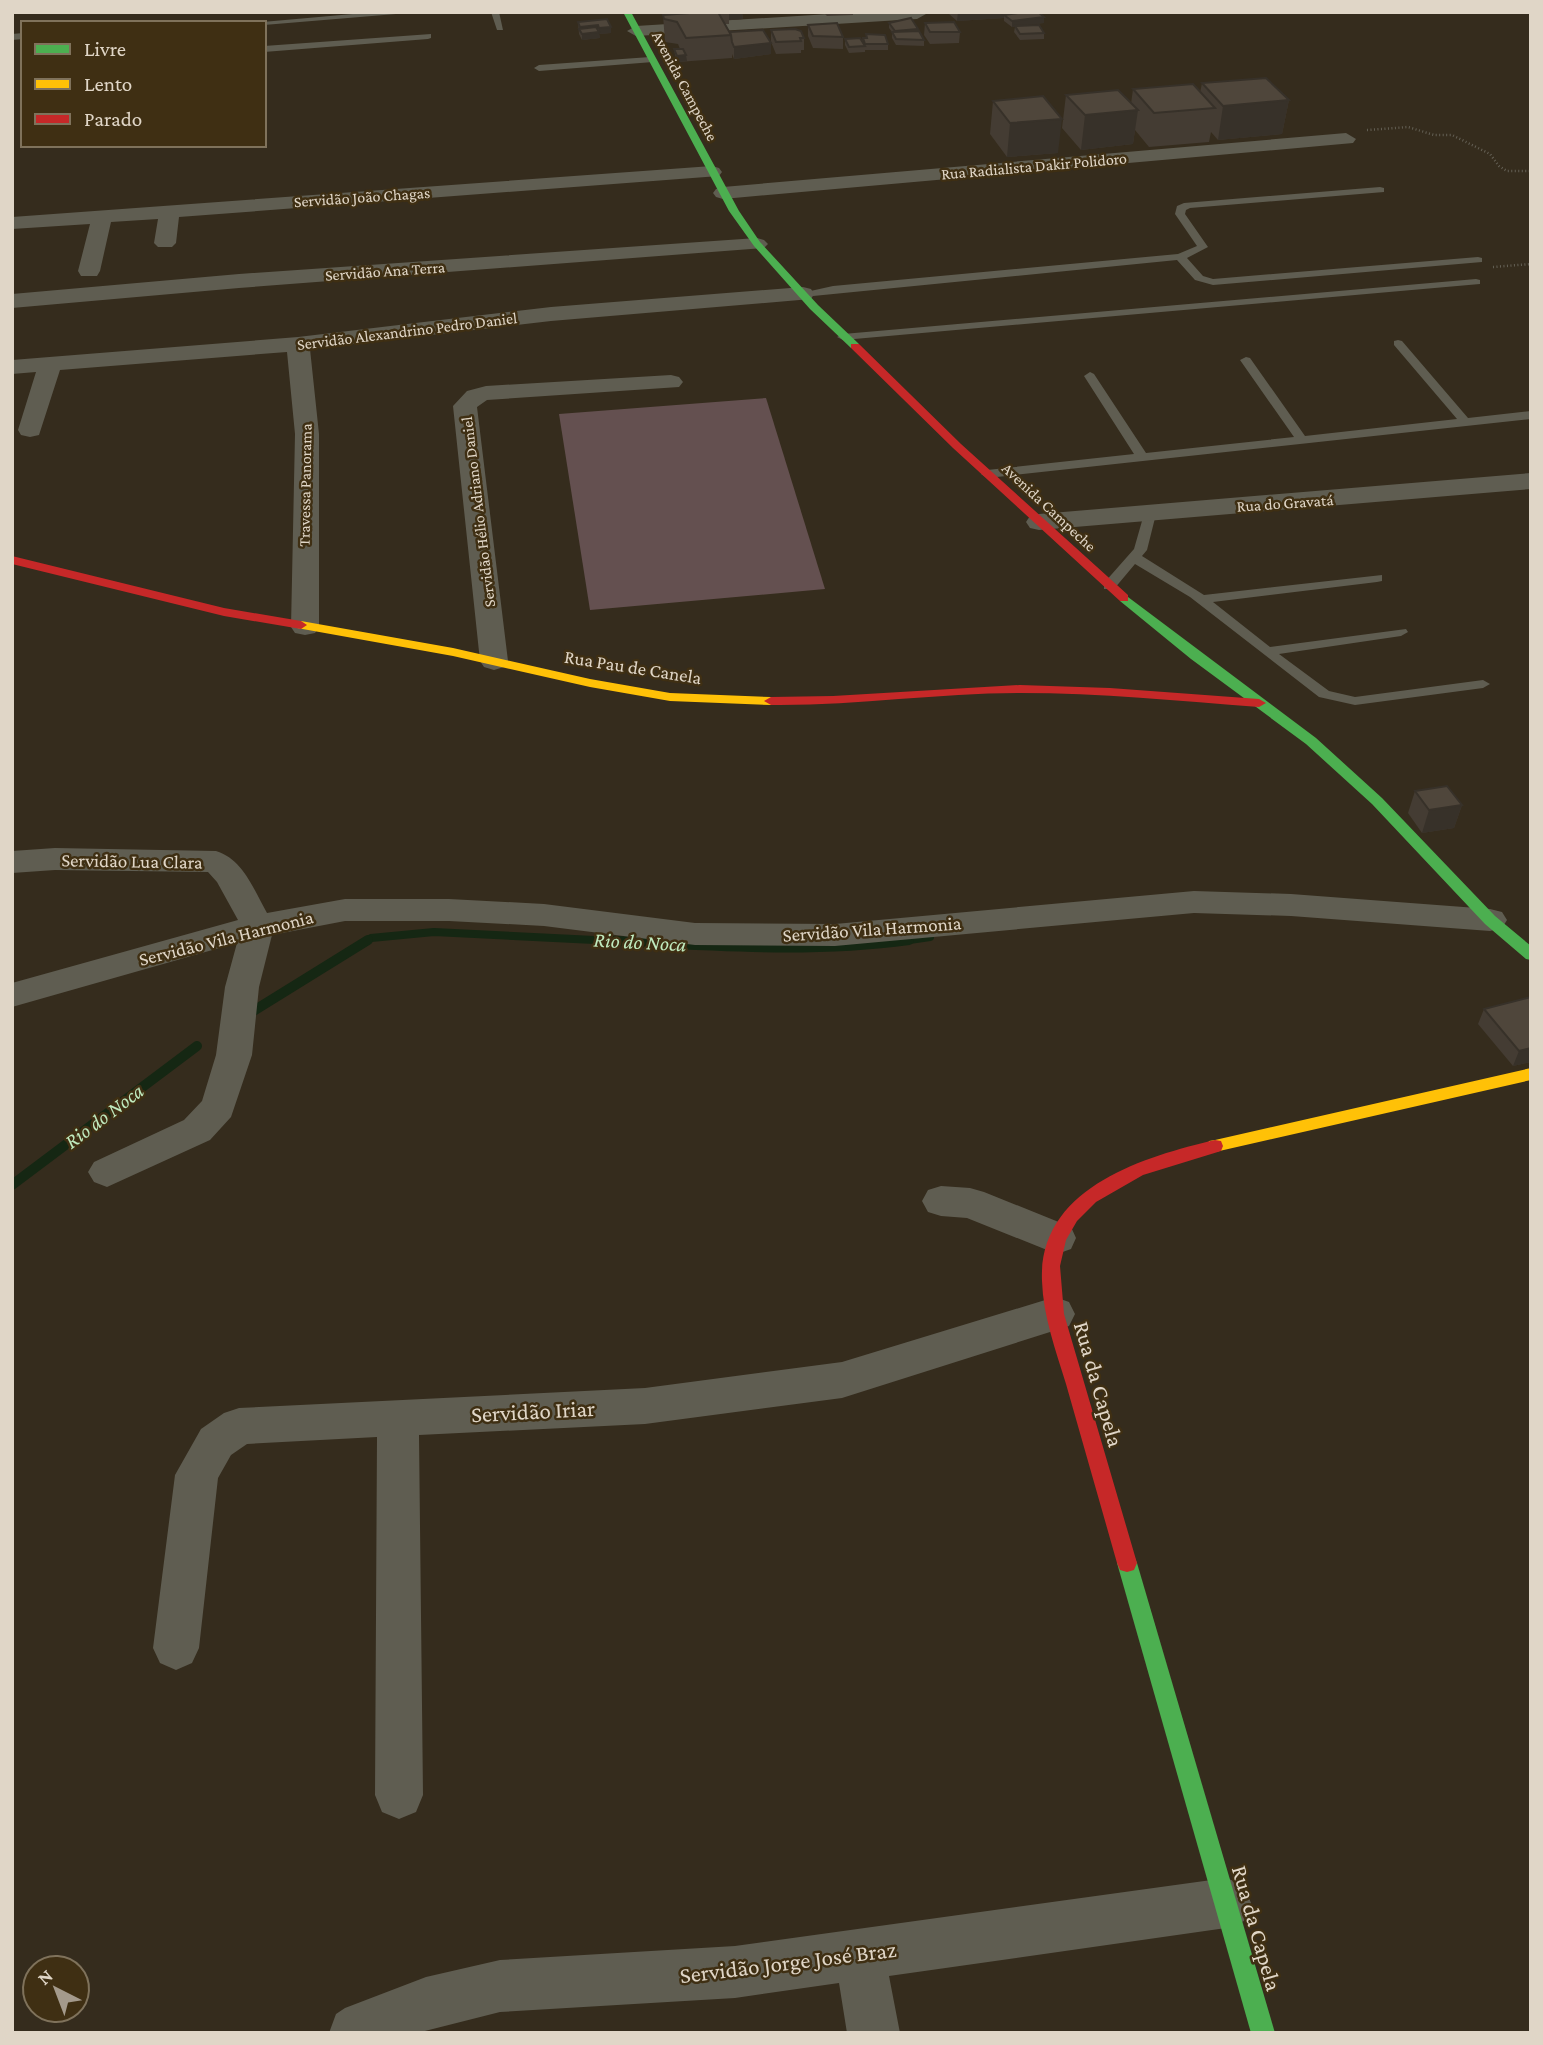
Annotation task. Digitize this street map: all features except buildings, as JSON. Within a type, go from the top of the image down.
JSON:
[{"type":"main road","name":"Avenida Campeche","points":[[626,12],[723,193],[757,244],[843,337],[1109,586],[1311,741],[1377,801],[1490,920],[1531,955]]},
{"type":"main road","name":"Rua Pau de Canela","points":[[12,560],[190,605],[494,661],[631,691],[710,700],[819,703],[958,691],[1022,689],[1259,703]]},
{"type":"main road","name":"Rua da Capela","points":[[1263,2033],[1055,1314],[1051,1261],[1057,1238],[1070,1218],[1091,1196],[1146,1165],[1186,1153],[1531,1074]]},
{"type":"street","points":[[636,31],[917,14]]},
{"type":"street","name":"Rua Radialista Dakir Polidoro","points":[[723,193],[1346,139]]},
{"type":"street","name":"Servidão João Chagas","points":[[12,223],[712,172]]},
{"type":"street","points":[[165,243],[169,211]]},
{"type":"street","points":[[89,271],[102,216]]},
{"type":"street","name":"Servidão Ana Terra","points":[[12,301],[228,282],[757,244]]},
{"type":"street","name":"Servidão Alexandrino Pedro Daniel","points":[[12,367],[298,344],[551,314],[803,294]]},
{"type":"street","name":"Travessa Panorama","points":[[298,344],[307,434],[304,627]]},
{"type":"street","points":[[30,430],[51,363]]},
{"type":"street","name":"Servidão Hélio Adriano Daniel","points":[[494,661],[465,406],[468,401],[486,393],[671,382]]},
{"type":"street","name":"Rua do Gravatá","points":[[1039,522],[1531,481]]},
{"type":"street","name":"Servidão Lua Clara","points":[[12,862],[55,859],[216,862],[230,876],[258,926]]},
{"type":"street","name":"Servidão Vila Harmonia","points":[[12,995],[258,926],[345,910],[407,908],[544,915],[695,934],[835,935],[1157,905],[1225,902],[1490,920]]},
{"type":"street","points":[[107,1172],[197,1130],[218,1107],[234,1055],[242,987],[258,926]]},
{"type":"street","points":[[941,1201],[970,1203],[1057,1238]]},
{"type":"street","name":"Servidão Iriar","points":[[176,1648],[197,1475],[216,1442],[239,1426],[645,1406],[842,1380],[1055,1314]]},
{"type":"street","points":[[398,1418],[399,1794]]},
{"type":"street","name":"Servidão Jorge José Braz","points":[[355,2033],[426,2003],[500,1986],[735,1972],[1226,1903]]},
{"type":"street","points":[[859,1954],[874,2033]]},
{"type":"lane","points":[[266,22],[416,12]]},
{"type":"lane","points":[[495,12],[500,28]]},
{"type":"lane","points":[[266,49],[428,36]]},
{"type":"lane","points":[[539,68],[650,60]]},
{"type":"lane","points":[[803,294],[847,287],[1180,257],[1203,247],[1180,214],[1181,208],[1188,205],[1380,190]]},
{"type":"lane","points":[[1180,257],[1199,278],[1213,282],[1474,260]]},
{"type":"lane","points":[[843,337],[1476,282]]},
{"type":"lane","points":[[1398,344],[1466,423]]},
{"type":"lane","points":[[1246,360],[1301,439]]},
{"type":"lane","points":[[1090,376],[1142,457]]},
{"type":"lane","points":[[987,474],[1531,415]]},
{"type":"lane","points":[[1109,586],[1140,550],[1150,514]]},
{"type":"lane","points":[[1134,557],[1202,599],[1324,694],[1354,701],[1483,684]]},
{"type":"lane","points":[[1202,599],[1377,578]]},
{"type":"lane","points":[[1267,652],[1401,632]]},
{"type":"path","points":[[1346,139],[1339,132],[1414,128],[1434,135],[1456,136],[1489,154],[1507,171],[1531,171]]},
{"type":"path","points":[[1474,260],[1496,267],[1531,264]]},
{"type":"shaded area","points":[[766,398],[825,589],[590,610],[559,414]]},
{"type":"waterway","name":"Rio do Noca","points":[[368,940],[434,932],[635,942]]},
{"type":"waterway","name":"Rio do Noca","points":[[896,942],[930,937]]},
{"type":"waterway","name":"Rio do Noca","points":[[250,1013],[368,940]]},
{"type":"waterway","name":"Rio do Noca","points":[[598,940],[792,947],[831,947],[909,940]]},
{"type":"waterway","name":"Rio do Noca","points":[[12,1185],[197,1046]]},
{"type":"traffic: fast","points":[[627,12],[734,211],[757,244],[814,307],[855,346]]},
{"type":"traffic: fast","points":[[1124,598],[1196,656],[1311,741],[1377,801],[1490,920],[1531,955]]},
{"type":"traffic: fast","points":[[1127,1563],[1263,2033]]},
{"type":"traffic: slow","points":[[301,625],[453,652],[590,683],[670,697],[771,701]]},
{"type":"traffic: slow","points":[[1215,1146],[1531,1074]]},
{"type":"traffic: jam","points":[[855,346],[957,446],[1124,598]]},
{"type":"traffic: jam","points":[[12,560],[224,612],[301,625]]},
{"type":"traffic: jam","points":[[771,701],[1050,689],[1259,703]]},
{"type":"traffic: jam","points":[[1127,1563],[1055,1314],[1051,1266],[1058,1239],[1071,1216],[1090,1198],[1112,1182],[1137,1170],[1215,1146]]}]
